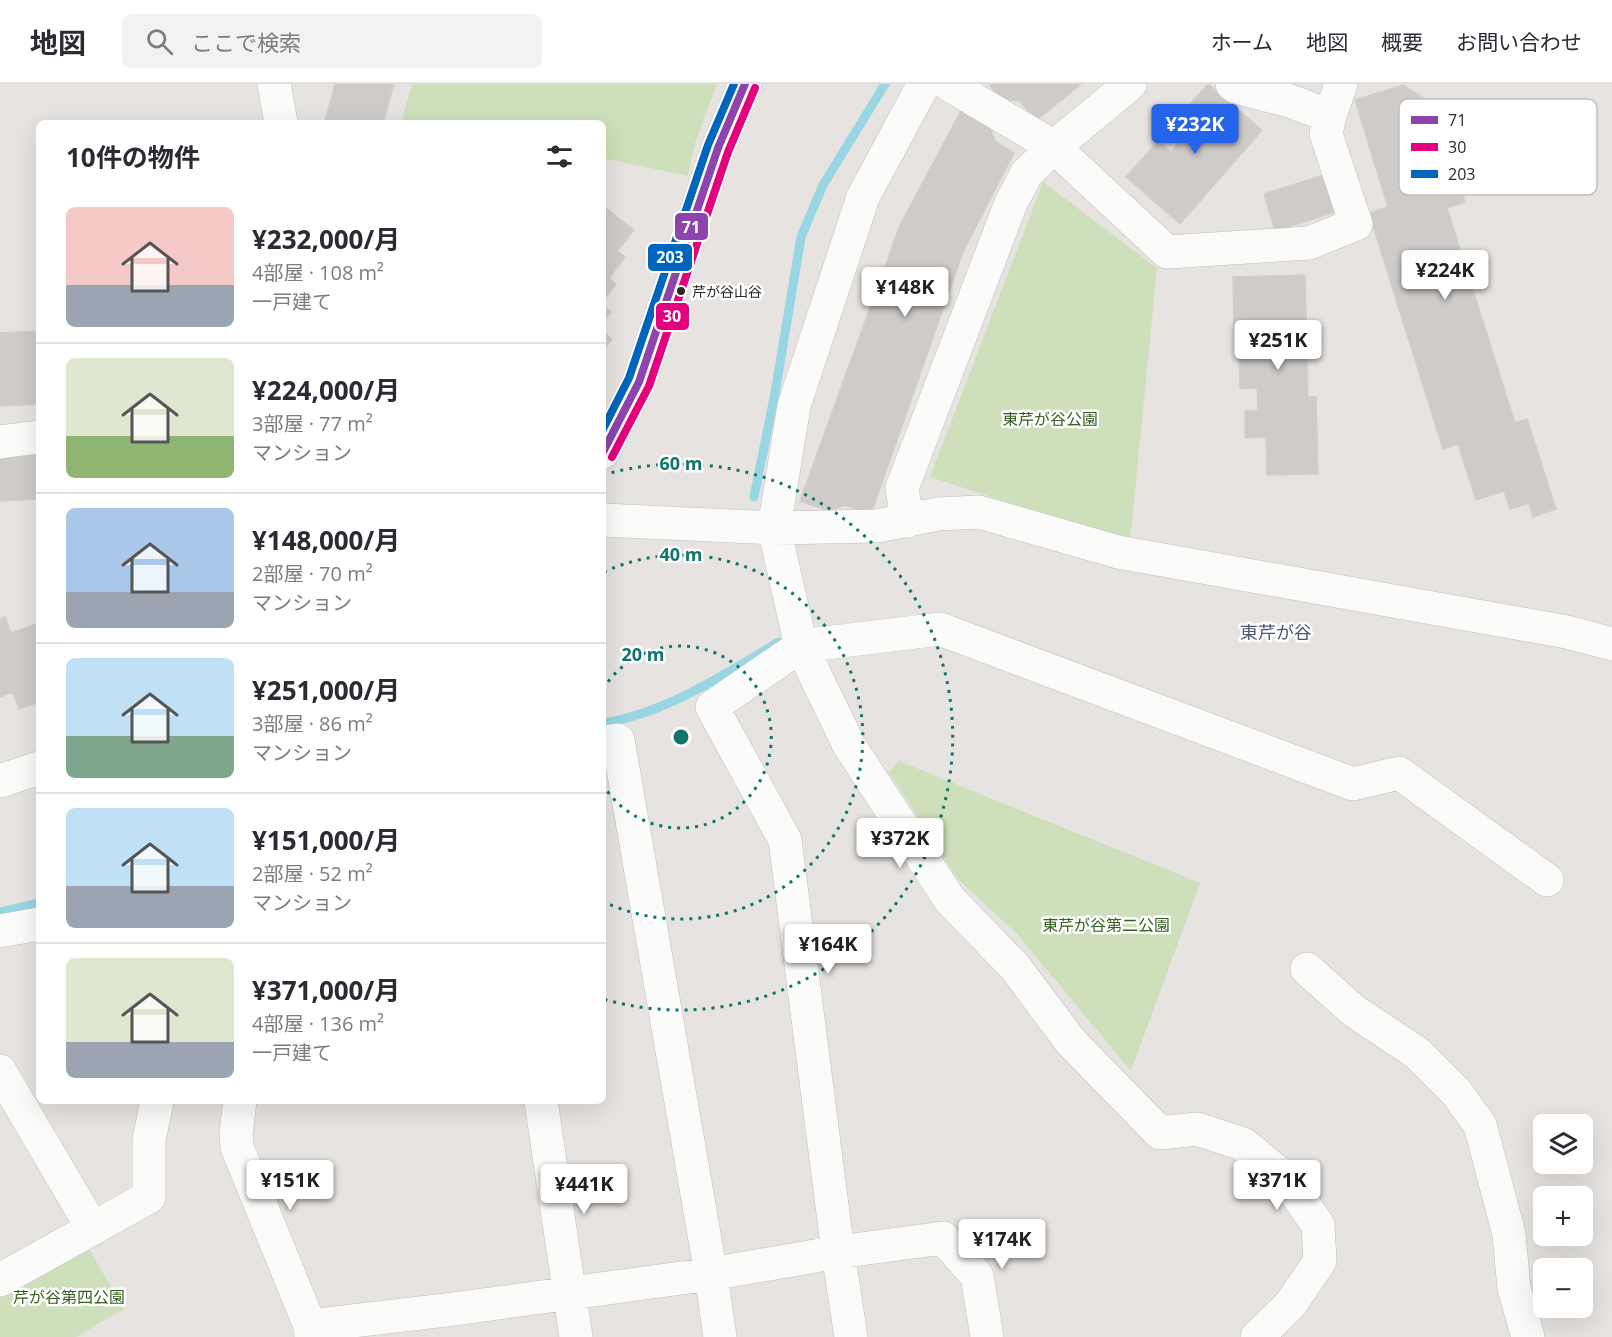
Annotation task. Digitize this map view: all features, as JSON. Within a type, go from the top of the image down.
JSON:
[{"type":"street","points":[[274,84],[280,120]]},
{"type":"street","points":[[606,446],[639,382],[718,148],[745,84]]},
{"type":"street","points":[[924,84],[862,197],[794,406],[774,528],[801,646],[849,745],[950,900],[1015,967],[1071,1042],[1160,1133],[1197,1129],[1243,1144],[1286,1179],[1318,1225],[1320,1261],[1290,1305],[1257,1337]]},
{"type":"street","points":[[948,84],[1054,147],[1167,252],[1309,243],[1356,224],[1326,134],[1341,84]]},
{"type":"street","points":[[907,521],[902,488],[1011,203],[1027,173],[1054,147],[1130,84]]},
{"type":"street","points":[[1232,84],[1290,101],[1330,116]]},
{"type":"street","points":[[0,442],[36,437]]},
{"type":"street","points":[[606,520],[774,528],[877,526],[938,514],[979,512],[1118,552],[1567,632],[1612,644]]},
{"type":"street","points":[[851,1337],[785,840],[712,707],[801,646],[940,629],[1353,784],[1400,773],[1547,880]]},
{"type":"street","points":[[606,742],[618,740],[720,1337]]},
{"type":"street","points":[[0,781],[36,769]]},
{"type":"street","points":[[0,931],[36,925]]},
{"type":"street","points":[[1307,969],[1354,1011],[1417,1053],[1456,1092],[1480,1125],[1509,1234],[1514,1288],[1528,1337]]},
{"type":"street","points":[[0,1071],[93,1229]]},
{"type":"street","points":[[0,1280],[149,1197],[149,1140],[156,1104]]},
{"type":"street","points":[[240,1104],[236,1132],[237,1147],[310,1331],[448,1324],[570,1293],[943,1238],[977,1276],[987,1337]]},
{"type":"street","points":[[541,1104],[576,1337]]},
{"type":"green space","points":[[412,84],[717,84],[695,143],[688,176],[606,159],[606,120],[402,120]]},
{"type":"green space","name":"東芹が谷公園","points":[[1043,182],[1157,268],[1130,542],[930,477]]},
{"type":"green space","name":"東芹が谷第二公園","points":[[899,761],[1200,883],[1131,1071],[1017,934],[958,879],[889,772]]},
{"type":"green space","name":"芹が谷第四公園","points":[[86,1244],[124,1309],[76,1337],[0,1337],[0,1292]]},
{"type":"building","points":[[335,84],[394,84],[384,120],[325,120]]},
{"type":"building","points":[[989,84],[1081,84],[1036,121],[1020,101],[1001,99]]},
{"type":"building","points":[[1208,84],[1262,130],[1180,224],[1126,177],[1158,141],[1171,152],[1187,133],[1174,122]]},
{"type":"building","points":[[1403,85],[1425,99],[1399,99],[1399,195],[1463,195],[1465,202],[1447,208],[1515,423],[1527,419],[1556,509],[1533,517],[1529,503],[1510,509],[1504,491],[1476,500],[1458,444],[1443,449],[1369,213],[1388,207],[1355,100]]},
{"type":"building","points":[[962,109],[988,122],[995,141],[1014,153],[963,252],[871,514],[845,505],[829,511],[800,501],[900,225]]},
{"type":"building","points":[[1324,175],[1335,212],[1275,231],[1264,194]]},
{"type":"building","points":[[606,208],[634,230],[617,251],[625,257],[609,278],[616,284],[606,297]]},
{"type":"building","points":[[1305,275],[1308,397],[1316,397],[1318,474],[1267,475],[1266,437],[1245,438],[1245,411],[1258,411],[1257,388],[1240,389],[1239,349],[1252,349],[1251,326],[1234,326],[1233,277]]},
{"type":"building","points":[[606,308],[611,312],[606,318]]},
{"type":"building","points":[[36,331],[36,404],[0,406],[0,333]]},
{"type":"building","points":[[606,334],[612,339],[606,346]]},
{"type":"building","points":[[36,455],[36,499],[0,501],[0,457]]},
{"type":"building","points":[[5,617],[11,633],[36,624],[36,703],[19,709],[13,692],[0,697],[0,619]]},
{"type":"waterway","points":[[754,497],[775,393],[801,237],[823,185],[885,84]]},
{"type":"waterway","points":[[606,722],[649,711],[672,702],[779,642]]},
{"type":"waterway","points":[[0,912],[36,904]]},
{"type":"transit line","name":"203","points":[[606,423],[629,378],[708,145],[734,84]]},
{"type":"transit line","name":"71","points":[[606,446],[639,382],[718,148],[745,84]]},
{"type":"transit line","name":"30","points":[[612,457],[649,386],[728,152],[755,88]]},
{"type":"place","name":"芹が谷山谷","points":[[681,291]]},
{"type":"district","name":"東芹が谷","points":[[1276,632]]}]
